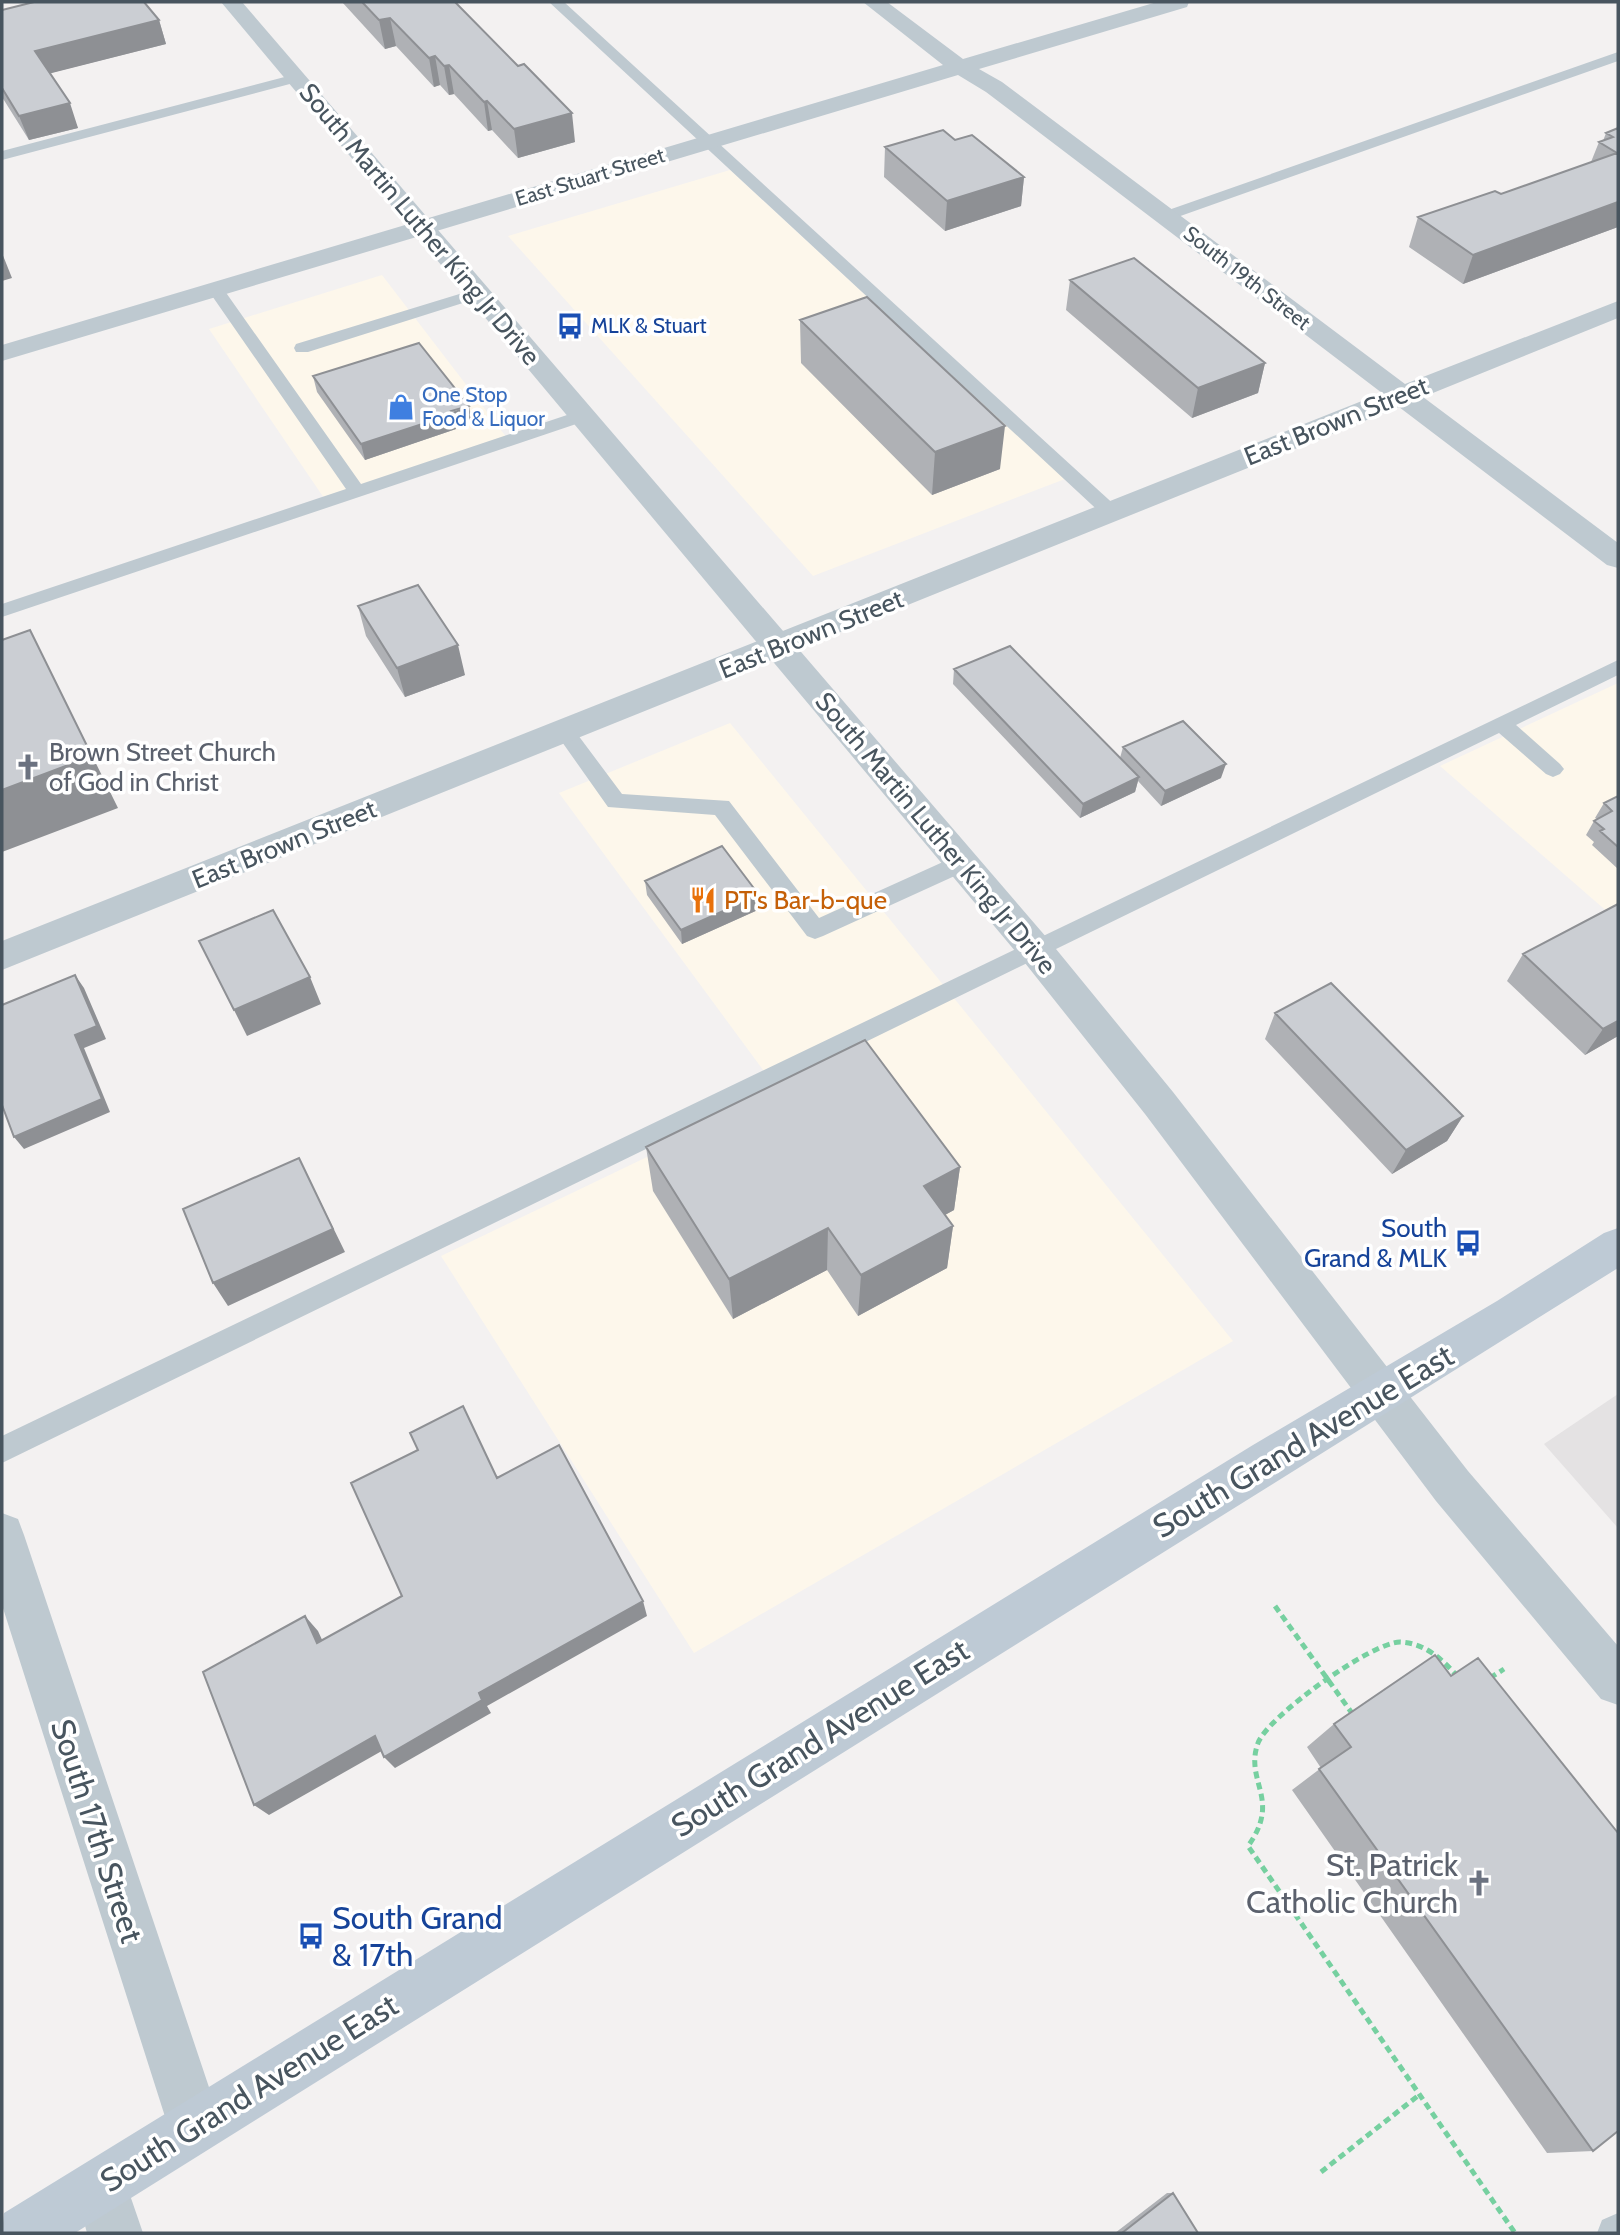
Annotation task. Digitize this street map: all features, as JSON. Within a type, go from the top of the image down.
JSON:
[{"type":"main road","name":"South Grand Avenue East","points":[[24,2233],[108,2209],[195,2126],[1618,1246]]},
{"type":"street","name":"South Martin Luther King Jr Drive","points":[[231,2],[1034,948],[1159,1103],[1452,1486],[1618,1682]]},
{"type":"street","name":"South 19th Street","points":[[874,2],[958,66],[994,87],[1618,558]]},
{"type":"street","name":"East Stuart Street","points":[[2,353],[1179,2]]},
{"type":"street","name":"East Brown Street","points":[[2,957],[1618,309]]},
{"type":"street","name":"South 17th Street","points":[[2,1535],[195,2126]]},
{"type":"lane","points":[[556,2],[1112,513]]},
{"type":"lane","points":[[1166,216],[1618,56]]},
{"type":"lane","points":[[2,156],[296,78]]},
{"type":"lane","points":[[216,290],[357,492]]},
{"type":"lane","points":[[302,348],[479,293]]},
{"type":"lane","points":[[2,611],[582,416]]},
{"type":"lane","points":[[2,1450],[1618,667]]},
{"type":"lane","points":[[1502,724],[1553,769]]},
{"type":"lane","points":[[565,732],[616,801],[721,807],[815,930],[962,863]]},
{"type":"path","points":[[1275,1606],[1354,1716]]},
{"type":"path","points":[[1463,1684],[1443,1659],[1427,1647],[1405,1641],[1389,1643],[1278,1715],[1258,1743],[1256,1765],[1265,1803],[1262,1823],[1248,1846],[1515,2233]]},
{"type":"path","points":[[1487,1680],[1504,1669]]},
{"type":"path","points":[[1321,2172],[1419,2095]]},
{"type":"shaded area","points":[[730,170],[1065,479],[813,576],[508,236]]},
{"type":"shaded area","points":[[382,275],[507,438],[324,498],[209,329]]},
{"type":"shaded area","points":[[1618,683],[1618,921],[1440,766]]},
{"type":"shaded area","points":[[730,723],[1233,1341],[694,1653],[441,1256],[780,1093],[559,793]]},
{"type":"shaded area","points":[[1618,1394],[1618,1528],[1544,1444]]},
{"type":"building","points":[[34,2],[144,2],[159,20],[35,51],[70,103],[19,116],[2,88],[2,10]]},
{"type":"building","points":[[362,2],[455,2],[518,66],[524,64],[572,113],[514,129],[449,65],[444,66],[435,56],[429,58],[390,18],[379,20]]},
{"type":"building","points":[[1618,128],[1618,202],[1473,255],[1418,217],[1495,191],[1501,194],[1617,153],[1599,142],[1613,137],[1606,133]]},
{"type":"building","points":[[943,130],[955,140],[972,135],[1024,177],[947,201],[885,147]]},
{"type":"building","points":[[1134,258],[1265,363],[1198,388],[1070,280]]},
{"type":"building","points":[[867,297],[1005,426],[935,452],[800,320]]},
{"type":"building","points":[[419,343],[469,406],[451,411],[453,414],[361,444],[313,376]]},
{"type":"building","points":[[418,585],[458,645],[397,668],[358,606]]},
{"type":"building","points":[[30,630],[92,756],[2,790],[2,640]]},
{"type":"building","points":[[1010,646],[1139,777],[1083,804],[954,669]]},
{"type":"building","points":[[1183,721],[1226,764],[1165,791],[1123,747]]},
{"type":"building","points":[[1618,796],[1618,847],[1600,831],[1604,829],[1594,821],[1612,811],[1604,803]]},
{"type":"building","points":[[722,846],[759,895],[681,930],[645,881]]},
{"type":"building","points":[[1618,904],[1618,1021],[1603,1029],[1523,954]]},
{"type":"building","points":[[273,910],[310,977],[234,1010],[199,941]]},
{"type":"building","points":[[75,975],[97,1026],[75,1035],[102,1099],[14,1137],[2,1105],[2,1005]]},
{"type":"building","points":[[1331,983],[1463,1116],[1406,1150],[1275,1013]]},
{"type":"building","points":[[865,1040],[960,1167],[924,1186],[953,1226],[861,1275],[828,1228],[729,1279],[646,1147]]},
{"type":"building","points":[[299,1158],[333,1229],[213,1283],[183,1209]]},
{"type":"building","points":[[463,1406],[497,1478],[559,1445],[643,1601],[479,1693],[482,1700],[384,1757],[375,1736],[254,1805],[203,1672],[305,1616],[317,1643],[402,1596],[351,1483],[418,1450],[410,1433]]},
{"type":"building","name":"St. Patrick Catholic Church","points":[[1435,1655],[1451,1676],[1478,1658],[1618,1833],[1618,2131],[1593,2151],[1319,1769],[1351,1747],[1334,1724]]},
{"type":"building","points":[[1173,2193],[1198,2233],[1122,2233]]},
{"type":"place","name":"MLK & Stuart","points":[[570,326]]},
{"type":"place","name":"One Stop Food & Liquor","points":[[401,407]]},
{"type":"place","name":"Brown Street Church of God in Christ","points":[[28,767]]},
{"type":"place","name":"PT's Bar-b-que","points":[[703,900]]},
{"type":"place","name":"South Grand & MLK","points":[[1468,1243]]},
{"type":"place","name":"St. Patrick Catholic Church","points":[[1479,1883]]},
{"type":"place","name":"South Grand & 17th","points":[[311,1936]]}]
